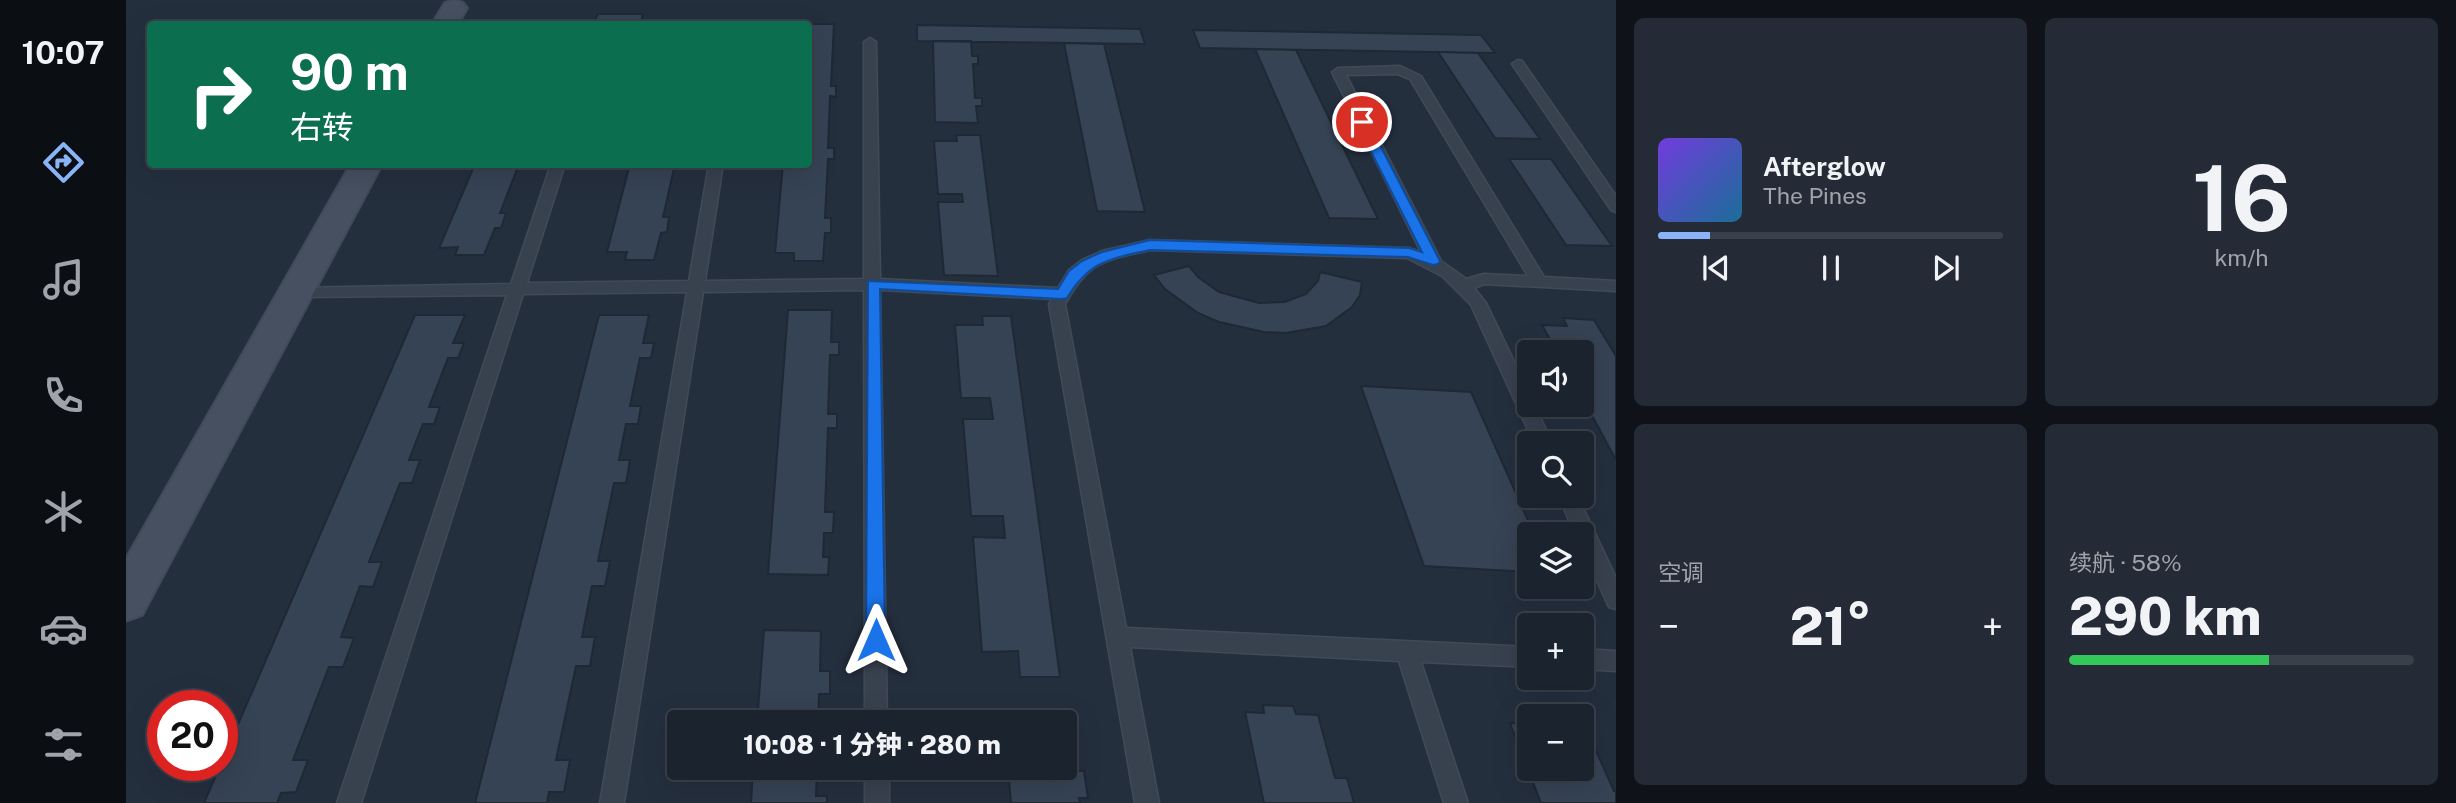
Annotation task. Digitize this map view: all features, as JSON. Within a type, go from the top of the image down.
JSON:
[{"type":"street","points":[[126,601],[365,168]]},
{"type":"lane","points":[[870,42],[876,710]]},
{"type":"lane","points":[[1518,64],[1616,207]]},
{"type":"lane","points":[[1433,261],[1338,72],[1400,70],[1415,76],[1539,282]]},
{"type":"lane","points":[[349,803],[557,168]]},
{"type":"lane","points":[[612,803],[715,168]]},
{"type":"lane","points":[[1147,803],[1057,304],[1074,274],[1087,264],[1107,255],[1150,245],[1409,253],[1433,261],[1464,285],[1478,303],[1537,431]]},
{"type":"lane","points":[[1464,285],[1484,279],[1614,290]]},
{"type":"lane","points":[[297,292],[873,284],[1062,294]]},
{"type":"lane","points":[[1573,508],[1616,600]]},
{"type":"lane","points":[[1117,637],[1517,656]]},
{"type":"lane","points":[[1407,651],[1456,803]]},
{"type":"lane","points":[[1594,660],[1616,661]]},
{"type":"lane","points":[[877,780],[877,803]]},
{"type":"building","points":[[598,14],[643,14],[641,21],[594,21]]},
{"type":"building","points":[[812,24],[834,24],[831,86],[836,86],[836,97],[830,96],[828,148],[834,148],[834,159],[828,159],[825,218],[831,218],[831,233],[825,233],[823,261],[794,261],[794,253],[775,253],[783,168],[812,168]]},
{"type":"building","points":[[917,25],[1140,29],[1145,44],[917,41]]},
{"type":"building","points":[[1193,30],[1481,35],[1495,53],[1200,48]]},
{"type":"building","points":[[933,41],[971,41],[972,56],[978,56],[978,64],[973,64],[975,98],[982,98],[982,106],[976,106],[978,123],[935,122]]},
{"type":"building","points":[[1064,43],[1104,44],[1145,212],[1097,211]]},
{"type":"building","points":[[1255,49],[1296,50],[1378,219],[1329,218]]},
{"type":"building","points":[[1438,52],[1478,53],[1540,139],[1495,138]]},
{"type":"building","points":[[956,135],[980,135],[998,276],[944,275],[938,202],[963,202],[962,194],[938,194],[934,141],[957,141]]},
{"type":"building","points":[[1509,159],[1551,159],[1612,246],[1566,245]]},
{"type":"building","points":[[473,168],[517,168],[500,213],[506,213],[501,228],[495,228],[484,255],[455,255],[458,247],[439,248]]},
{"type":"building","points":[[629,168],[674,168],[663,217],[669,217],[667,232],[661,233],[654,260],[625,260],[627,252],[607,252]]},
{"type":"building","points":[[1189,266],[1198,277],[1219,292],[1259,303],[1285,302],[1306,294],[1318,281],[1320,272],[1362,282],[1360,295],[1352,307],[1326,326],[1286,333],[1264,332],[1219,322],[1198,313],[1165,289],[1154,275]]},
{"type":"building","points":[[788,310],[832,310],[831,342],[839,342],[839,355],[830,355],[828,414],[837,414],[837,428],[828,428],[825,512],[834,512],[833,533],[824,533],[823,557],[829,557],[828,575],[768,574]]},
{"type":"building","points":[[415,315],[465,315],[453,343],[464,343],[458,358],[448,358],[429,407],[440,407],[434,424],[423,424],[409,460],[420,460],[412,483],[400,483],[369,562],[382,562],[373,587],[360,586],[341,637],[354,638],[343,667],[329,667],[293,760],[308,760],[296,792],[281,793],[277,803],[204,803],[214,781],[238,781],[238,724]]},
{"type":"building","points":[[599,315],[649,315],[643,343],[654,343],[651,358],[640,358],[630,406],[641,406],[638,424],[626,424],[619,460],[630,460],[626,483],[614,483],[598,561],[610,561],[605,586],[592,586],[582,637],[595,637],[590,666],[576,666],[556,760],[570,760],[564,792],[549,792],[547,803],[475,803]]},
{"type":"building","points":[[982,316],[1011,316],[1060,677],[1020,677],[1018,651],[982,652],[973,537],[1005,538],[1003,516],[971,516],[963,419],[993,419],[990,398],[961,398],[955,325],[983,325]]},
{"type":"building","points":[[1563,318],[1594,320],[1616,356],[1616,460],[1593,417],[1594,340],[1550,340],[1542,325],[1567,326]]},
{"type":"building","points":[[1361,386],[1471,392],[1517,496],[1517,508],[1522,508],[1529,522],[1517,522],[1517,571],[1424,566]]},
{"type":"building","points":[[764,630],[821,631],[820,671],[830,671],[830,694],[819,694],[818,710],[758,710]]},
{"type":"building","points":[[1263,705],[1293,706],[1296,714],[1318,715],[1335,778],[1347,778],[1354,803],[1264,803],[1245,712],[1264,713]]},
{"type":"building","points":[[1510,723],[1517,723],[1517,741]]},
{"type":"building","points":[[1594,746],[1616,791],[1616,803],[1541,803],[1532,781],[1594,781]]},
{"type":"building","points":[[1077,771],[1084,771],[1088,798],[1079,798],[1080,803],[1011,803],[1009,780],[1077,780]]},
{"type":"building","points":[[752,780],[817,780],[816,796],[827,796],[827,803],[751,803]]},
{"type":"route","points":[[876,640],[873,284],[1062,294],[1074,274],[1087,264],[1107,255],[1150,245],[1409,253],[1433,261],[1362,122]]}]
